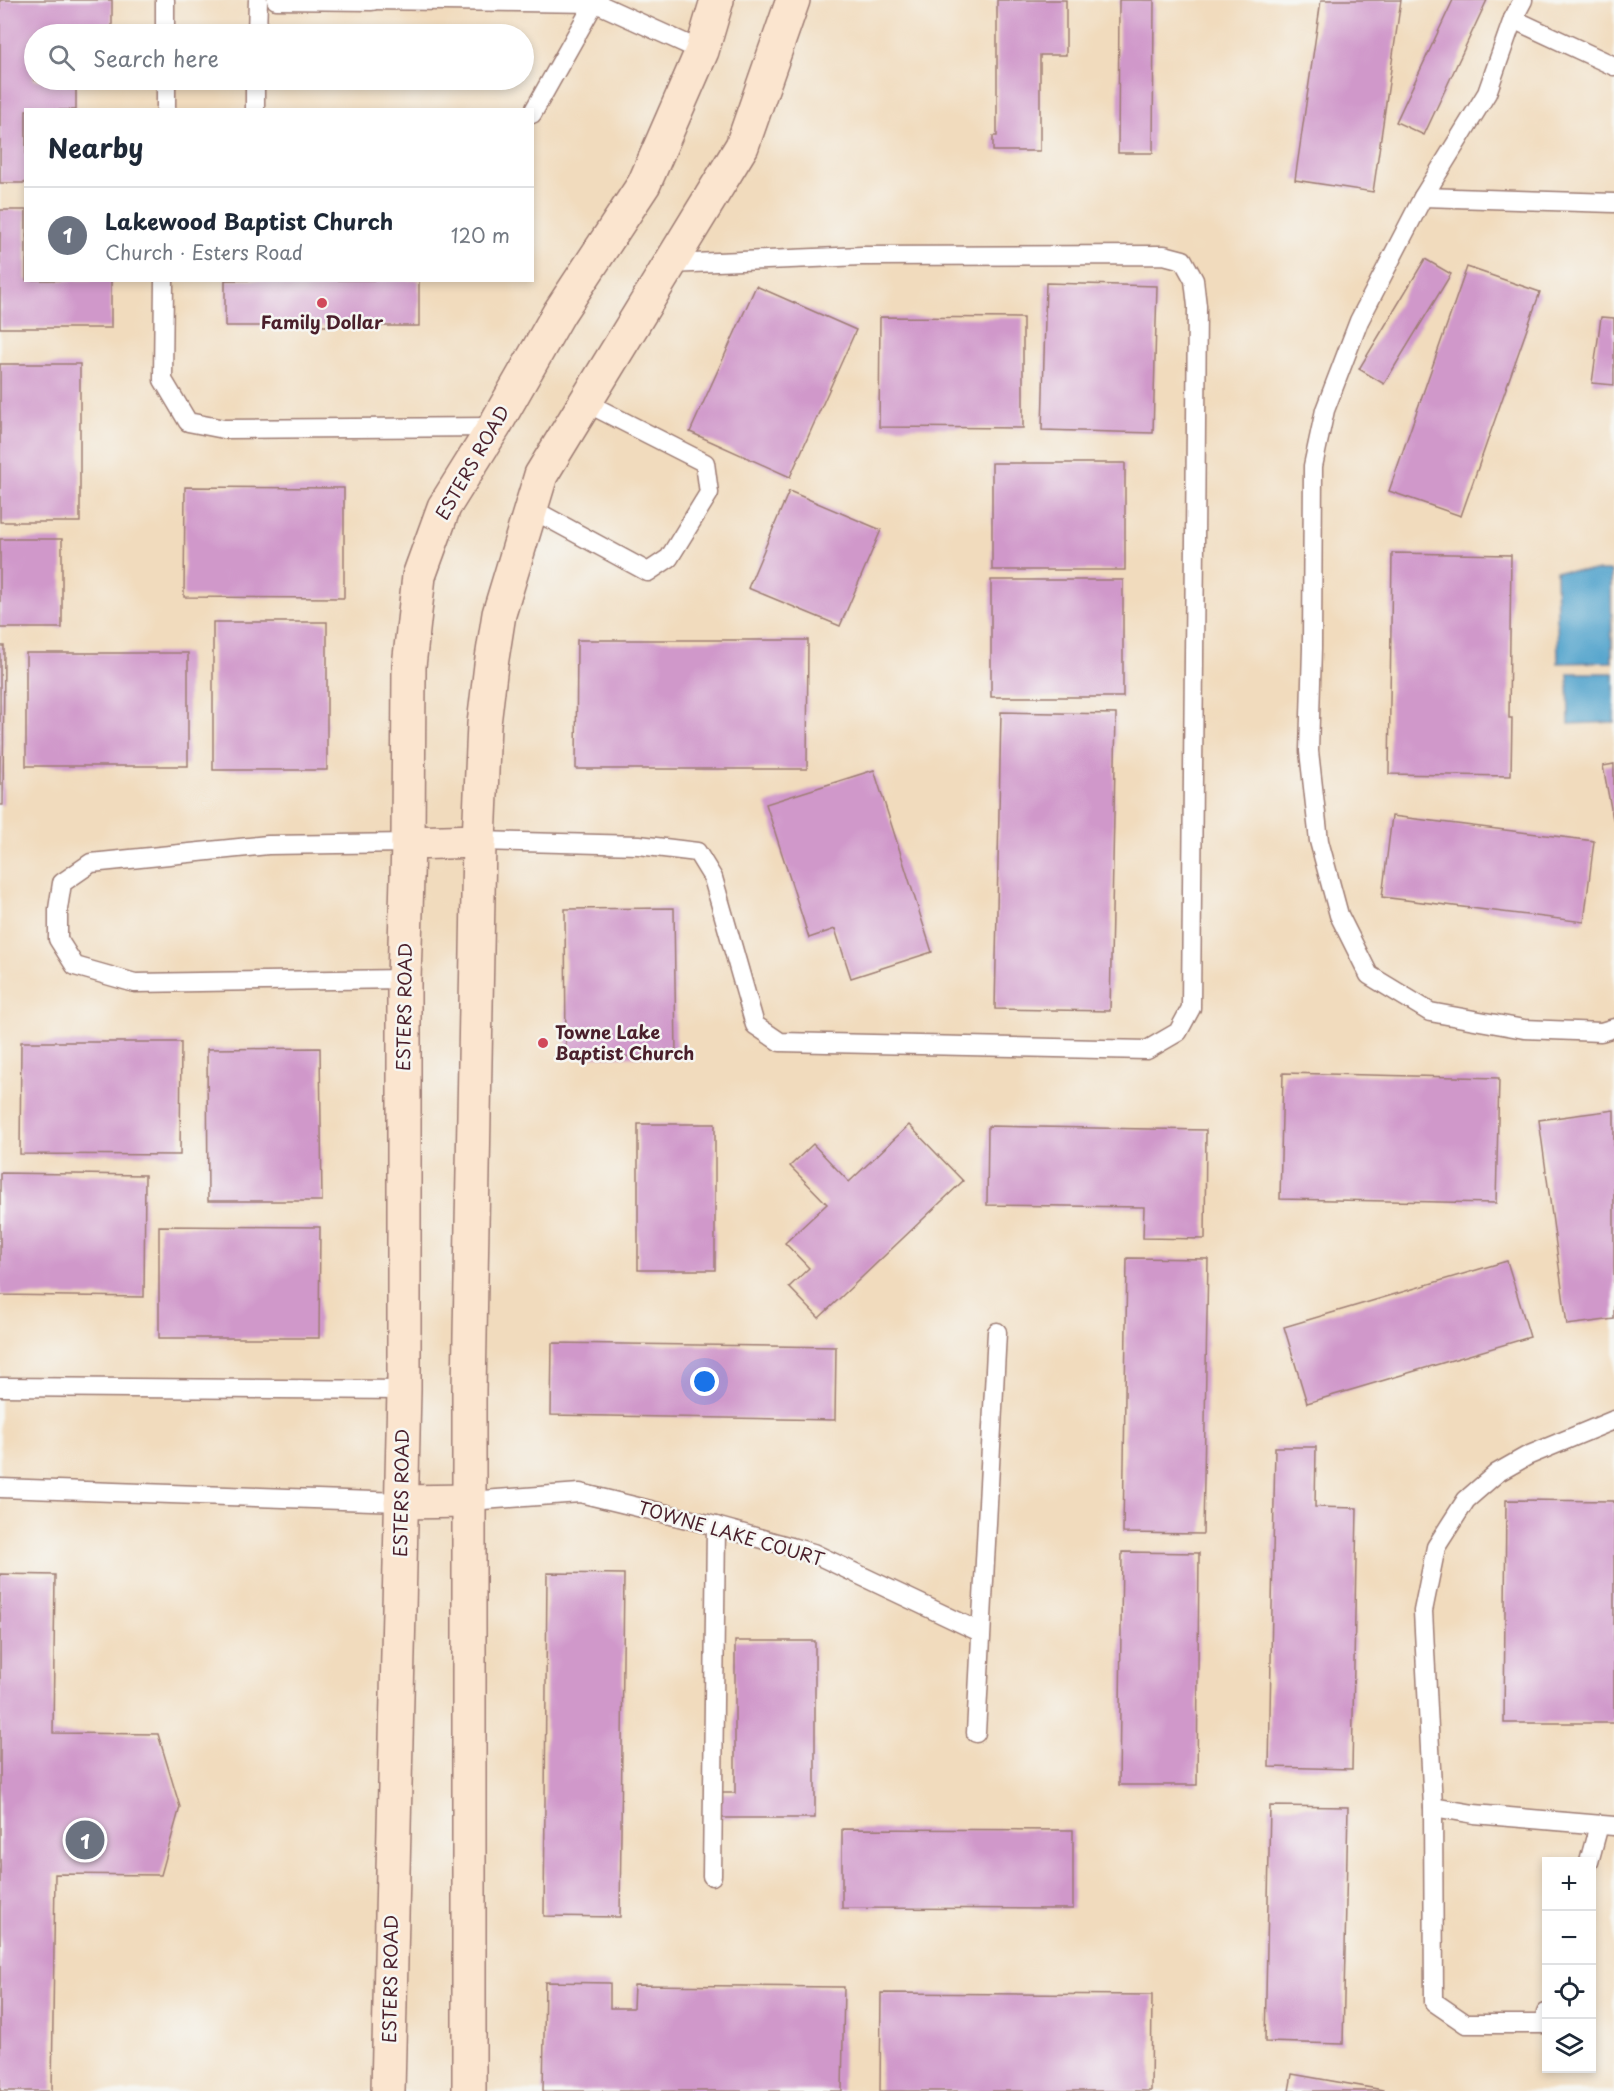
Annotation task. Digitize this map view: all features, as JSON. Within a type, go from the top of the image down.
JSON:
[{"type":"main road","name":"ESTERS ROAD","points":[[388,2091],[404,1390],[404,979],[408,843],[409,666],[419,576],[444,507],[494,427],[559,313],[644,184],[702,51],[717,0]]},
{"type":"main road","points":[[469,2091],[469,1390],[479,841],[484,724],[491,665],[499,614],[541,475],[742,146],[793,0]]},
{"type":"main road","points":[[408,843],[479,841]]},
{"type":"main road","points":[[401,1502],[469,1501]]},
{"type":"lane","points":[[165,0],[165,24]]},
{"type":"lane","points":[[257,24],[258,0]]},
{"type":"lane","points":[[276,0],[596,1],[702,51]]},
{"type":"lane","points":[[1522,0],[1487,93],[1423,197],[1359,321],[1325,410],[1313,466],[1309,751],[1319,841],[1339,915],[1369,975],[1430,1012],[1524,1029],[1601,1032],[1614,1028]]},
{"type":"lane","points":[[534,110],[596,1]]},
{"type":"lane","points":[[1513,19],[1614,66]]},
{"type":"lane","points":[[166,90],[166,108]]},
{"type":"lane","points":[[255,90],[255,108]]},
{"type":"lane","points":[[1423,197],[1614,203]]},
{"type":"lane","points":[[479,841],[639,845],[697,852],[713,878],[755,1025],[780,1042],[1147,1050],[1178,1032],[1191,1008],[1197,306],[1194,280],[1183,260],[1164,255],[862,256],[669,264]]},
{"type":"lane","points":[[164,282],[163,380],[188,422],[224,429],[494,427]]},
{"type":"lane","points":[[530,508],[648,572],[669,558],[709,493],[705,463],[585,402]]},
{"type":"lane","points":[[404,979],[135,983],[75,966],[58,939],[58,909],[62,883],[91,863],[268,845],[408,843]]},
{"type":"lane","points":[[976,1733],[997,1332]]},
{"type":"lane","points":[[0,1387],[404,1390]]},
{"type":"lane","points":[[1545,2019],[1544,2024],[1466,2024],[1434,2002],[1433,1807],[1423,1611],[1436,1547],[1466,1500],[1497,1473],[1527,1456],[1614,1420]]},
{"type":"lane","points":[[0,1488],[401,1502]]},
{"type":"lane","name":"TOWNE LAKE COURT","points":[[469,1501],[580,1493],[716,1526],[813,1553],[980,1632]]},
{"type":"lane","points":[[712,1876],[716,1526]]},
{"type":"lane","points":[[1433,1807],[1474,1814],[1607,1826],[1592,1857]]},
{"type":"water","points":[[1556,571],[1611,571],[1612,662],[1558,663]]},
{"type":"water","points":[[1568,673],[1614,673],[1614,722],[1569,724]]},
{"type":"building","points":[[0,0],[112,0],[112,24],[24,24],[24,90],[76,90],[76,108],[24,108],[24,183],[0,183]]},
{"type":"building","points":[[997,0],[1066,0],[1066,55],[1040,55],[1040,151],[993,151],[993,136],[997,136]]},
{"type":"building","points":[[1119,0],[1154,0],[1153,153],[1118,153]]},
{"type":"building","points":[[1321,0],[1401,0],[1373,192],[1295,180]]},
{"type":"building","points":[[1453,0],[1487,0],[1424,135],[1396,122]]},
{"type":"building","points":[[0,210],[24,210],[24,282],[111,282],[111,328],[0,328]]},
{"type":"building","points":[[1425,259],[1451,274],[1384,384],[1359,369]]},
{"type":"building","points":[[1467,267],[1540,292],[1461,516],[1389,491]]},
{"type":"building","name":"Family Dollar","points":[[225,282],[419,282],[419,326],[225,326]]},
{"type":"building","points":[[1046,283],[1157,286],[1153,433],[1042,430]]},
{"type":"building","points":[[756,286],[856,330],[790,477],[690,432]]},
{"type":"building","points":[[880,317],[1023,318],[1023,428],[879,427]]},
{"type":"building","points":[[1601,317],[1614,318],[1614,385],[1592,383]]},
{"type":"building","points":[[0,364],[80,364],[80,522],[0,522]]},
{"type":"building","points":[[992,463],[1125,463],[1125,570],[992,570]]},
{"type":"building","points":[[185,487],[344,488],[344,598],[184,597]]},
{"type":"building","points":[[789,491],[881,530],[840,626],[748,588]]},
{"type":"building","points":[[0,539],[62,539],[62,628],[0,628]]},
{"type":"building","points":[[1392,553],[1511,555],[1509,718],[1512,718],[1511,776],[1389,774]]},
{"type":"building","points":[[991,580],[1123,580],[1123,697],[991,697]]},
{"type":"building","points":[[213,622],[327,622],[327,770],[213,770]]},
{"type":"building","points":[[577,640],[808,640],[807,769],[576,769]]},
{"type":"building","points":[[0,646],[4,646],[3,805],[0,805]]},
{"type":"building","points":[[26,653],[188,653],[188,766],[26,766]]},
{"type":"building","points":[[1001,712],[1116,714],[1110,1011],[995,1009]]},
{"type":"building","points":[[1614,764],[1614,819],[1613,819],[1603,766]]},
{"type":"building","points":[[874,770],[932,952],[851,978],[835,929],[809,938],[766,804]]},
{"type":"building","points":[[1392,816],[1594,841],[1584,922],[1382,897]]},
{"type":"building","points":[[674,908],[676,1056],[566,1057],[565,909]]},
{"type":"building","points":[[21,1042],[181,1042],[180,1155],[20,1154]]},
{"type":"building","points":[[320,1048],[322,1201],[208,1201],[207,1049]]},
{"type":"building","points":[[1283,1073],[1499,1078],[1496,1203],[1280,1199]]},
{"type":"building","points":[[1614,1110],[1614,1319],[1567,1325],[1539,1120]]},
{"type":"building","points":[[638,1124],[715,1124],[715,1270],[638,1270]]},
{"type":"building","points":[[909,1125],[963,1181],[819,1318],[789,1287],[809,1268],[785,1243],[827,1204],[790,1166],[813,1144],[849,1182]]},
{"type":"building","points":[[988,1126],[1206,1130],[1205,1239],[1143,1238],[1144,1207],[987,1205]]},
{"type":"building","points":[[0,1173],[145,1175],[144,1297],[0,1295]]},
{"type":"building","points":[[159,1226],[320,1227],[319,1338],[159,1338]]},
{"type":"building","points":[[1127,1258],[1208,1259],[1203,1534],[1123,1533]]},
{"type":"building","points":[[1507,1261],[1530,1337],[1307,1403],[1284,1327]]},
{"type":"building","points":[[552,1343],[836,1347],[835,1420],[551,1415]]},
{"type":"building","points":[[1275,1447],[1316,1447],[1315,1507],[1357,1508],[1352,1769],[1269,1767]]},
{"type":"building","points":[[1506,1500],[1614,1501],[1614,1723],[1504,1723]]},
{"type":"building","points":[[1122,1552],[1199,1553],[1197,1785],[1119,1785]]},
{"type":"building","points":[[547,1573],[624,1574],[620,1917],[544,1916]]},
{"type":"building","points":[[0,1574],[55,1575],[53,1733],[158,1734],[180,1807],[161,1875],[55,1874],[52,2091],[0,2091]]},
{"type":"building","points":[[735,1641],[815,1641],[815,1818],[718,1818],[718,1793],[735,1793]]},
{"type":"building","points":[[1270,1806],[1348,1807],[1343,2044],[1265,2042]]},
{"type":"building","points":[[842,1829],[1073,1830],[1073,1909],[842,1908]]},
{"type":"building","points":[[545,1982],[610,1983],[610,2008],[633,2008],[634,1985],[844,1987],[842,2091],[543,2091]]},
{"type":"building","points":[[881,1993],[1152,1995],[1151,2091],[880,2091]]},
{"type":"building","points":[[1292,2074],[1383,2090],[1383,2091],[1289,2091]]},
{"type":"place","name":"Family Dollar","points":[[322,303]]},
{"type":"place","name":"Towne Lake Baptist Church","points":[[543,1043]]},
{"type":"place","name":"Lakewood Baptist Church","points":[[85,1840]]}]
